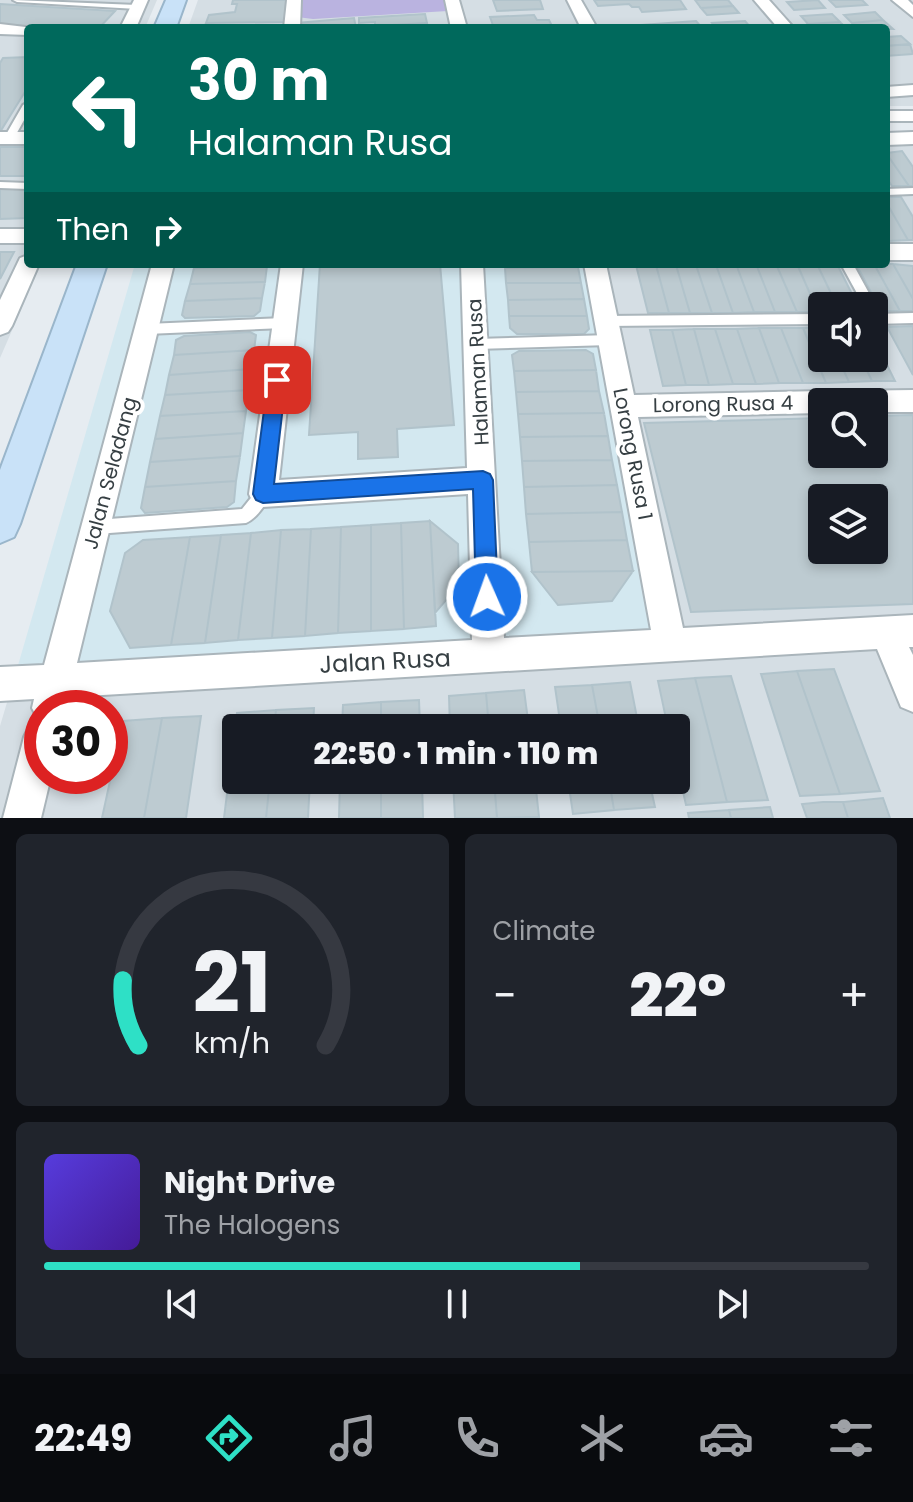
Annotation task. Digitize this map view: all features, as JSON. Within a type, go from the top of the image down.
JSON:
[{"type":"street","points":[[167,24],[176,0]]},
{"type":"street","points":[[292,24],[294,0]]},
{"type":"street","points":[[452,0],[458,24]]},
{"type":"street","points":[[574,0],[587,24]]},
{"type":"street","points":[[761,0],[782,24]]},
{"type":"street","points":[[899,0],[913,13]]},
{"type":"street","points":[[130,24],[139,4]]},
{"type":"street","points":[[0,29],[24,30]]},
{"type":"street","points":[[890,92],[913,90]]},
{"type":"street","points":[[890,116],[913,116]]},
{"type":"street","points":[[890,139],[913,138]]},
{"type":"street","points":[[0,236],[24,236]]},
{"type":"street","points":[[890,252],[913,252]]},
{"type":"street","points":[[0,326],[26,268]]},
{"type":"street","points":[[0,524],[91,268]]},
{"type":"street","name":"Jalan Seladang","points":[[54,690],[162,268]]},
{"type":"street","points":[[291,268],[263,494],[483,480]]},
{"type":"street","name":"Halaman Rusa","points":[[472,268],[489,655]]},
{"type":"street","name":"Lorong Rusa 1","points":[[596,268],[670,644]]},
{"type":"street","points":[[888,401],[913,401]]},
{"type":"street","name":"Lorong Rusa 4","points":[[623,406],[808,402]]},
{"type":"street","points":[[899,631],[913,695]]},
{"type":"street","name":"Jalan Rusa","points":[[98,690],[489,655],[899,631]]},
{"type":"street","name":"Jalan Rusa","points":[[0,684],[32,690]]},
{"type":"street","points":[[22,818],[28,794]]},
{"type":"lane","points":[[17,0],[139,4]]},
{"type":"lane","points":[[12,138],[24,113]]},
{"type":"lane","points":[[0,185],[24,186]]},
{"type":"lane","points":[[890,192],[913,191]]},
{"type":"lane","points":[[849,268],[862,292]]},
{"type":"lane","points":[[888,315],[913,318]]},
{"type":"lane","points":[[476,344],[608,330],[808,320]]},
{"type":"lane","points":[[147,329],[284,323]]},
{"type":"lane","points":[[96,527],[246,516],[263,494]]},
{"type":"shaded area","points":[[0,0],[157,0],[147,24],[24,24],[24,268],[39,268],[0,358]]},
{"type":"shaded area","points":[[198,0],[913,0],[913,106],[890,106],[890,24],[189,24]]},
{"type":"shaded area","points":[[300,0],[446,0],[448,11],[313,19],[297,17]]},
{"type":"shaded area","points":[[890,133],[913,133],[913,818],[0,818],[0,726],[14,679],[589,268],[890,268]]},
{"type":"shaded area","points":[[134,268],[596,268],[670,642],[14,679]]},
{"type":"building","points":[[233,0],[288,0],[284,22],[206,23],[209,15],[235,12],[237,4],[232,4]]},
{"type":"building","points":[[493,0],[540,0],[543,9],[497,11]]},
{"type":"building","points":[[594,0],[680,0],[686,9],[642,12],[639,7],[629,4],[598,6]]},
{"type":"building","points":[[695,0],[728,0],[733,6],[701,8]]},
{"type":"building","points":[[818,0],[825,8],[794,10],[787,2]]},
{"type":"building","points":[[829,0],[862,0],[867,5],[836,7]]},
{"type":"building","points":[[0,4],[115,11],[103,24],[24,24],[24,29],[0,28]]},
{"type":"building","points":[[733,6],[739,13],[707,15],[701,8]]},
{"type":"building","points":[[875,12],[883,20],[852,23],[844,15]]},
{"type":"building","points":[[425,14],[427,23],[359,23],[359,18]]},
{"type":"building","points":[[832,14],[840,22],[808,24],[801,16]]},
{"type":"building","points":[[534,15],[537,20],[549,20],[551,24],[493,24],[490,17]]},
{"type":"building","points":[[354,18],[355,24],[297,24]]},
{"type":"building","points":[[883,20],[887,24],[853,24]]},
{"type":"building","points":[[696,21],[699,24],[655,24]]},
{"type":"building","points":[[745,21],[748,24],[713,24]]},
{"type":"building","points":[[901,36],[910,44],[890,46],[890,37]]},
{"type":"building","points":[[910,44],[913,54],[890,56],[890,46]]},
{"type":"building","points":[[24,57],[24,93],[0,132],[0,63],[3,58]]},
{"type":"building","points":[[0,147],[24,147],[24,176],[0,176]]},
{"type":"building","points":[[902,151],[913,167],[913,186],[909,186],[890,159],[890,152]]},
{"type":"building","points":[[890,159],[909,186],[892,186],[890,183]]},
{"type":"building","points":[[0,189],[24,189],[24,218],[0,219]]},
{"type":"building","points":[[890,197],[901,197],[913,217],[913,240],[908,240],[890,209]]},
{"type":"building","points":[[890,209],[908,240],[890,241]]},
{"type":"building","points":[[0,252],[14,252],[0,279]]},
{"type":"building","points":[[893,264],[913,299],[913,311],[900,311],[876,268],[890,268]]},
{"type":"building","points":[[893,264],[913,266],[913,299]]},
{"type":"building","points":[[194,268],[267,268],[265,282],[190,284]]},
{"type":"building","points":[[320,268],[440,268],[454,425],[397,429],[398,457],[358,459],[358,432],[309,435]]},
{"type":"building","points":[[505,268],[578,268],[581,283],[506,283]]},
{"type":"building","points":[[637,268],[657,268],[669,313],[648,313]]},
{"type":"building","points":[[657,268],[677,268],[690,313],[669,313]]},
{"type":"building","points":[[677,268],[697,268],[712,313],[690,313]]},
{"type":"building","points":[[697,268],[717,268],[733,313],[712,313]]},
{"type":"building","points":[[717,268],[738,268],[754,312],[733,313]]},
{"type":"building","points":[[738,268],[758,268],[775,312],[754,312]]},
{"type":"building","points":[[758,268],[778,268],[797,312],[775,312]]},
{"type":"building","points":[[778,268],[799,268],[809,292],[808,312],[797,312]]},
{"type":"building","points":[[799,268],[819,268],[830,292],[809,292]]},
{"type":"building","points":[[819,268],[839,268],[851,292],[830,292]]},
{"type":"building","points":[[858,268],[876,268],[900,311],[888,311],[888,292],[871,292]]},
{"type":"building","points":[[265,282],[262,298],[185,301],[190,284]]},
{"type":"building","points":[[506,283],[581,283],[584,299],[508,300]]},
{"type":"building","points":[[262,298],[260,311],[254,316],[185,318],[182,315],[185,301]]},
{"type":"building","points":[[584,299],[587,316],[509,316],[508,300]]},
{"type":"building","points":[[509,316],[587,316],[589,329],[584,334],[517,334],[510,328]]},
{"type":"building","points":[[913,326],[913,375],[888,329]]},
{"type":"building","points":[[759,328],[781,328],[803,383],[779,383]]},
{"type":"building","points":[[759,328],[779,383],[756,384],[737,329]]},
{"type":"building","points":[[781,328],[803,328],[808,340],[808,372],[821,372],[826,383],[803,383]]},
{"type":"building","points":[[694,329],[715,329],[733,384],[709,385]]},
{"type":"building","points":[[694,329],[709,385],[686,385],[672,330]]},
{"type":"building","points":[[715,329],[737,329],[756,384],[733,384]]},
{"type":"building","points":[[650,330],[672,330],[686,385],[663,386]]},
{"type":"building","points":[[250,332],[256,335],[254,350],[174,355],[176,340],[184,336]]},
{"type":"building","points":[[254,350],[251,369],[169,375],[174,355]]},
{"type":"building","points":[[586,350],[593,354],[596,370],[514,371],[512,355],[519,351]]},
{"type":"building","points":[[888,367],[895,381],[872,381],[868,372],[888,372]]},
{"type":"building","points":[[251,369],[249,390],[165,395],[169,375]]},
{"type":"building","points":[[596,370],[599,391],[516,392],[514,371]]},
{"type":"building","points":[[821,372],[844,372],[849,382],[826,383]]},
{"type":"building","points":[[844,372],[868,372],[872,381],[849,382]]},
{"type":"building","points":[[249,390],[246,411],[160,416],[165,395]]},
{"type":"building","points":[[599,391],[604,413],[518,414],[516,392]]},
{"type":"building","points":[[246,411],[243,433],[155,439],[160,416]]},
{"type":"building","points":[[604,413],[608,436],[520,437],[518,414]]},
{"type":"building","points":[[913,415],[913,604],[691,612],[644,423],[808,418],[808,468],[888,468],[888,416]]},
{"type":"building","points":[[243,433],[240,456],[150,462],[155,439]]},
{"type":"building","points":[[608,436],[612,460],[522,461],[520,437]]},
{"type":"building","points":[[240,456],[236,481],[145,487],[150,462]]},
{"type":"building","points":[[612,460],[617,485],[524,487],[522,461]]},
{"type":"building","points":[[236,481],[234,502],[227,507],[145,513],[141,508],[145,487]]},
{"type":"building","points":[[617,485],[622,512],[526,514],[524,487]]},
{"type":"building","points":[[622,512],[627,540],[529,542],[526,514]]},
{"type":"building","points":[[430,521],[436,626],[404,629],[401,523]]},
{"type":"building","points":[[430,521],[458,544],[459,585],[435,613]]},
{"type":"building","points":[[401,523],[404,629],[371,631],[371,525]]},
{"type":"building","points":[[371,525],[371,631],[338,633],[341,527]]},
{"type":"building","points":[[341,527],[338,633],[305,636],[311,529]]},
{"type":"building","points":[[311,529],[305,636],[272,638],[281,530]]},
{"type":"building","points":[[281,530],[272,638],[238,640],[251,533]]},
{"type":"building","points":[[251,533],[238,640],[205,643],[221,535]]},
{"type":"building","points":[[221,535],[205,643],[171,645],[190,537]]},
{"type":"building","points":[[190,537],[171,645],[130,648],[110,611],[125,553],[143,540]]},
{"type":"building","points":[[627,540],[633,571],[532,572],[529,542]]},
{"type":"building","points":[[633,571],[612,601],[558,605],[532,572]]},
{"type":"building","points":[[834,669],[880,791],[840,794],[797,671]]},
{"type":"building","points":[[797,671],[840,794],[800,796],[761,674]]},
{"type":"building","points":[[731,676],[768,800],[727,802],[695,678]]},
{"type":"building","points":[[695,678],[727,802],[686,805],[684,794],[690,794],[690,714],[665,714],[658,681]]},
{"type":"building","points":[[630,682],[636,714],[597,714],[592,685]]},
{"type":"building","points":[[592,685],[597,714],[559,714],[555,687]]},
{"type":"building","points":[[524,690],[527,714],[488,714],[486,693]]},
{"type":"building","points":[[486,693],[488,714],[450,714],[449,696]]},
{"type":"building","points":[[419,700],[420,714],[381,714],[381,702]]},
{"type":"building","points":[[381,702],[381,714],[343,714],[343,705]]},
{"type":"building","points":[[314,708],[314,714],[276,714],[276,710]]},
{"type":"building","points":[[276,710],[276,714],[237,713]]},
{"type":"building","points":[[201,716],[186,818],[144,818],[162,718]]},
{"type":"building","points":[[162,718],[144,818],[102,818],[107,794],[128,794],[128,721]]},
{"type":"building","points":[[227,794],[269,794],[266,818],[224,818]]},
{"type":"building","points":[[269,794],[309,794],[308,818],[266,818]]},
{"type":"building","points":[[340,794],[381,794],[381,818],[339,818]]},
{"type":"building","points":[[381,794],[422,794],[423,818],[381,818]]},
{"type":"building","points":[[454,794],[495,794],[497,818],[455,818]]},
{"type":"building","points":[[495,794],[537,794],[539,817],[497,818]]},
{"type":"building","points":[[570,794],[611,794],[614,810],[573,814]]},
{"type":"building","points":[[611,794],[652,794],[655,807],[614,810]]},
{"type":"building","points":[[883,798],[890,818],[848,818],[843,802]]},
{"type":"building","points":[[843,802],[848,818],[807,818],[802,804]]},
{"type":"building","points":[[770,807],[773,818],[731,818],[729,810]]},
{"type":"building","points":[[729,810],[731,818],[689,818],[688,813]]},
{"type":"route","points":[[277,380],[263,494],[483,480],[487,597]]}]
